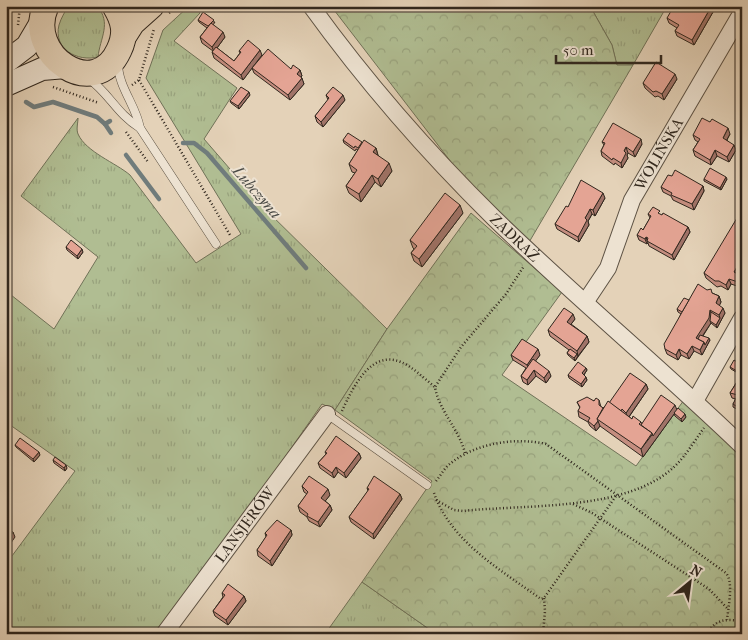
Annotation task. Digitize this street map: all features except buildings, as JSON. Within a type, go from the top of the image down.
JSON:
[{"type":"main road","points":[[115,6],[124,24],[122,43]]},
{"type":"main road","points":[[42,13],[51,54],[70,69]]},
{"type":"main road","points":[[6,62],[27,46],[42,13]]},
{"type":"main road","points":[[6,85],[42,69],[70,69],[83,73],[101,71],[112,62],[132,23],[160,14]]},
{"type":"street","name":"ZADRAŻ","points":[[311,6],[348,56],[411,131],[463,187],[532,254],[695,400],[742,446]]},
{"type":"street","name":"WOLIŃSKA","points":[[586,301],[608,268],[632,200],[742,12]]},
{"type":"street","points":[[695,400],[742,318]]},
{"type":"street","name":"LANSJERÓW","points":[[164,634],[332,418]]},
{"type":"lane","points":[[122,43],[120,80],[138,113],[140,128]]},
{"type":"lane","points":[[70,69],[98,86],[120,114],[140,128],[216,244]]},
{"type":"lane","points":[[332,418],[428,487]]},
{"type":"path","points":[[178,6],[160,14],[139,80],[230,235]]},
{"type":"path","points":[[131,85],[139,80]]},
{"type":"path","points":[[48,86],[97,102],[103,102]]},
{"type":"path","points":[[435,386],[461,347],[506,294],[532,254]]},
{"type":"path","points":[[332,418],[365,372],[378,361],[388,358],[407,365],[435,386],[437,396],[462,439],[465,454]]},
{"type":"path","points":[[436,500],[454,510],[463,511],[596,502],[653,483],[676,465],[712,418]]},
{"type":"path","points":[[544,598],[541,599],[533,594],[470,545],[452,528],[428,487],[449,464],[465,454],[510,440],[546,444],[726,573],[729,586],[727,620]]},
{"type":"path","points":[[543,634],[546,611],[544,598],[617,495]]},
{"type":"path","points":[[572,503],[709,589],[728,609]]},
{"type":"path","points":[[707,634],[713,624],[727,620],[742,621]]},
{"type":"green space","points":[[68,6],[97,6],[101,12],[104,18],[104,31],[98,57],[90,58],[75,55],[63,47],[58,33],[59,25]]},
{"type":"green space","points":[[189,6],[197,6],[200,13],[174,41],[237,88],[204,139],[262,206],[387,329],[335,410],[322,404],[209,566],[157,634],[20,634],[6,625],[6,564],[75,471],[6,422],[6,291],[54,329],[98,257],[21,196],[78,118],[77,132],[82,140],[94,152],[130,175],[196,263],[241,234],[146,78],[163,30]]},
{"type":"green space","points":[[331,6],[590,6],[612,45],[617,65],[633,65],[528,244],[471,188]]},
{"type":"green space","points":[[590,6],[667,6],[633,65],[617,66],[612,45]]},
{"type":"green space","points":[[471,213],[562,292],[502,375],[636,466],[684,400],[742,454],[742,634],[436,634],[362,582],[432,481],[335,410],[387,329]]},
{"type":"green space","points":[[362,582],[436,634],[325,634]]},
{"type":"waterway","name":"Lubczyna","points":[[26,102],[34,107],[53,102],[97,117],[105,124],[110,121]]},
{"type":"waterway","points":[[105,124],[111,133]]},
{"type":"waterway","name":"Lubczyna","points":[[183,143],[194,143],[207,153],[306,268]]},
{"type":"waterway","points":[[126,155],[159,199]]}]
